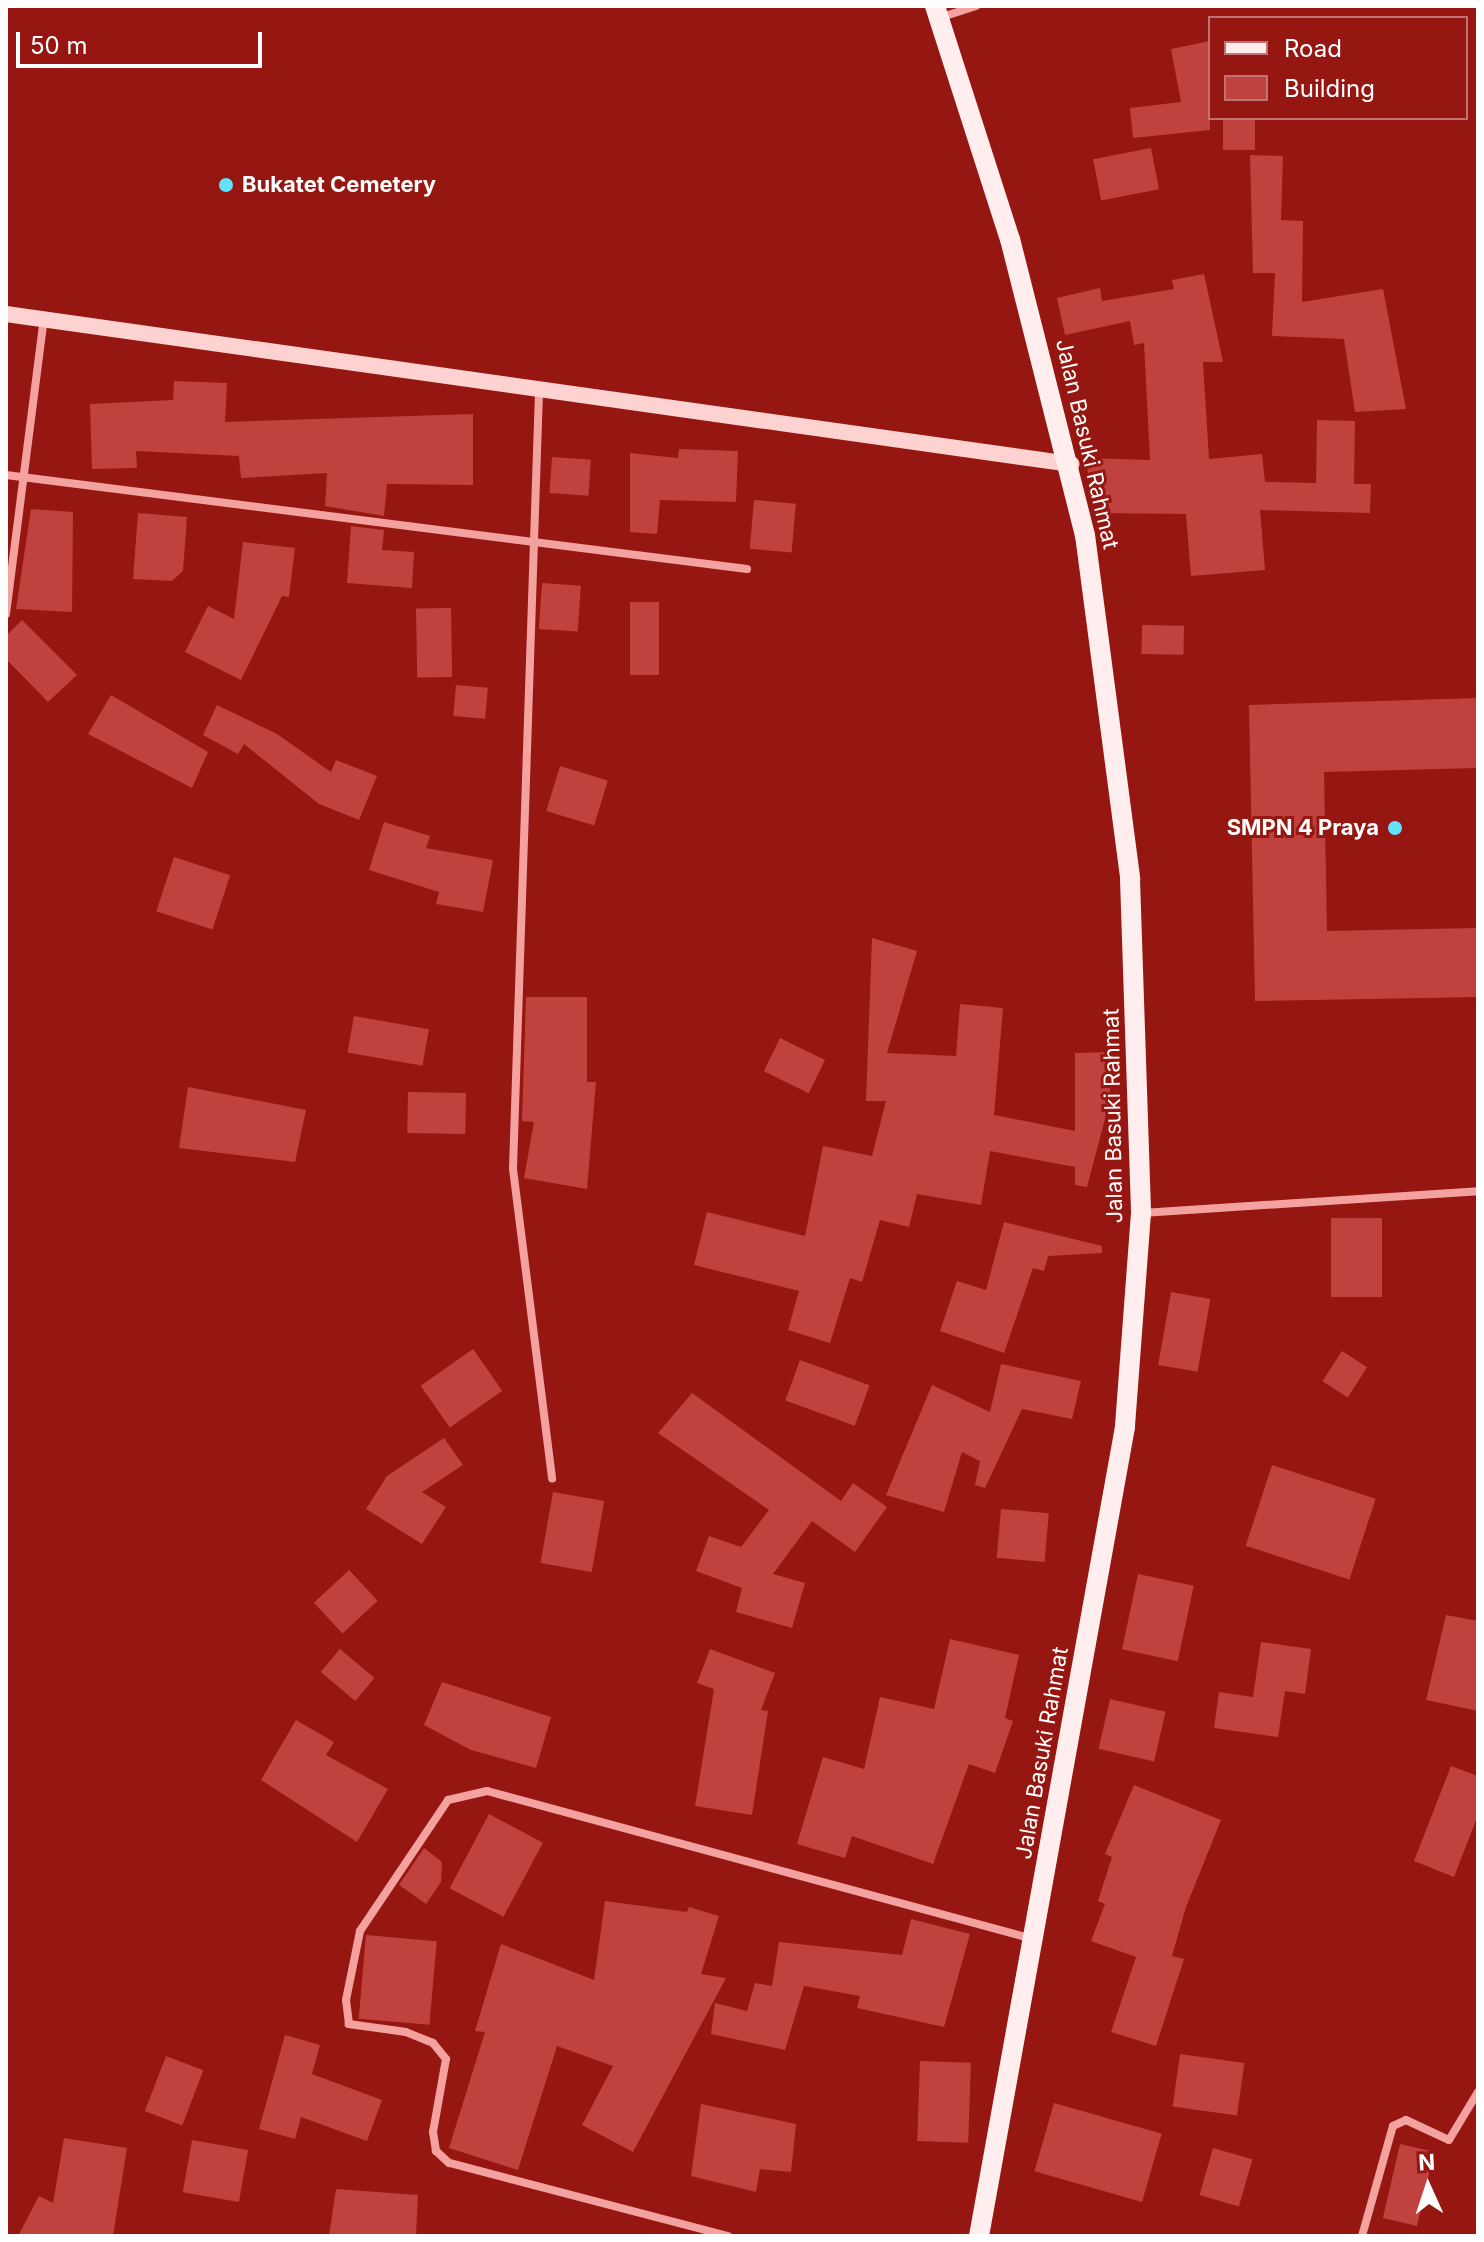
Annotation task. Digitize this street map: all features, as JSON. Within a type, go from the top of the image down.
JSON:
[{"type":"main road","name":"Jalan Basuki Rahmat","points":[[937,12],[998,195],[1071,464],[1111,688],[1130,879],[1141,1213],[1125,1427],[979,2236]]},
{"type":"main road","points":[[6,314],[539,392],[1071,464]]},
{"type":"street","points":[[937,12],[976,6]]},
{"type":"street","points":[[6,614],[44,318]]},
{"type":"street","points":[[539,392],[513,1169],[552,1479]]},
{"type":"street","points":[[6,475],[535,545],[747,569]]},
{"type":"street","points":[[1141,1213],[1478,1191]]},
{"type":"street","points":[[728,2236],[449,2163],[436,2151],[433,2132],[446,2059],[433,2043],[406,2032],[349,2024],[346,2000],[360,1931],[448,1800],[487,1791],[1033,1939]]},
{"type":"street","points":[[1362,2236],[1393,2126],[1406,2120],[1449,2140],[1478,2092]]},
{"type":"building","points":[[1208,41],[1210,130],[1133,138],[1130,108],[1181,102],[1171,49]]},
{"type":"building","points":[[1223,120],[1255,120],[1255,150],[1223,150]]},
{"type":"building","points":[[1151,148],[1159,189],[1101,200],[1093,159]]},
{"type":"building","points":[[1250,155],[1283,156],[1281,220],[1303,221],[1302,302],[1383,289],[1406,409],[1355,412],[1344,339],[1272,336],[1275,273],[1253,273]]},
{"type":"building","points":[[1204,274],[1223,362],[1203,362],[1209,459],[1262,454],[1265,482],[1316,483],[1317,420],[1355,421],[1354,484],[1371,484],[1370,513],[1260,510],[1265,570],[1191,576],[1186,514],[1093,513],[1086,458],[1150,460],[1144,343],[1134,345],[1130,321],[1065,335],[1057,298],[1100,288],[1102,301],[1174,289],[1172,280]]},
{"type":"building","points":[[174,381],[227,383],[225,422],[473,414],[473,485],[387,484],[384,516],[325,506],[327,473],[241,478],[239,456],[136,451],[137,468],[92,469],[90,404],[173,400]]},
{"type":"building","points":[[679,449],[738,451],[736,502],[660,500],[657,534],[630,532],[630,453],[678,458]]},
{"type":"building","points":[[552,457],[591,460],[588,496],[549,493]]},
{"type":"building","points":[[754,500],[796,504],[792,552],[750,549]]},
{"type":"building","points":[[31,509],[73,512],[72,612],[16,609]]},
{"type":"building","points":[[138,513],[187,517],[183,571],[172,581],[133,579]]},
{"type":"building","points":[[351,526],[384,530],[382,550],[414,552],[412,588],[347,583]]},
{"type":"building","points":[[243,542],[295,548],[289,597],[282,596],[241,680],[185,652],[208,606],[234,619]]},
{"type":"building","points":[[542,583],[581,586],[578,632],[539,629]]},
{"type":"building","points":[[630,602],[659,602],[659,675],[630,675]]},
{"type":"building","points":[[451,608],[452,677],[417,678],[416,609]]},
{"type":"building","points":[[22,620],[77,675],[48,702],[6,659],[6,636]]},
{"type":"building","points":[[1142,625],[1184,626],[1183,655],[1141,654]]},
{"type":"building","points":[[456,685],[488,688],[485,719],[453,716]]},
{"type":"building","points":[[111,695],[208,752],[192,788],[88,734]]},
{"type":"building","points":[[1478,698],[1478,768],[1324,772],[1327,931],[1478,928],[1478,997],[1255,1001],[1249,705]]},
{"type":"building","points":[[217,705],[277,734],[331,772],[336,760],[377,776],[359,820],[319,804],[244,744],[238,754],[203,735]]},
{"type":"building","points":[[560,766],[608,781],[594,826],[546,811]]},
{"type":"building","points":[[384,822],[430,836],[426,848],[493,860],[483,912],[436,904],[439,892],[369,870]]},
{"type":"building","points":[[174,857],[230,875],[212,929],[156,911]]},
{"type":"building","points":[[872,938],[917,951],[887,1053],[956,1056],[960,1004],[1003,1008],[994,1115],[1075,1131],[1075,1053],[1110,1052],[1110,1100],[1087,1187],[1075,1185],[1075,1167],[990,1151],[981,1205],[917,1194],[909,1227],[880,1220],[862,1282],[850,1278],[830,1343],[788,1330],[799,1291],[694,1265],[707,1212],[805,1236],[823,1146],[872,1156],[886,1101],[866,1101]]},
{"type":"building","points":[[526,997],[587,997],[587,1082],[596,1082],[587,1189],[524,1178],[534,1122],[522,1121]]},
{"type":"building","points":[[354,1016],[429,1029],[422,1066],[348,1052]]},
{"type":"building","points":[[780,1038],[825,1060],[809,1093],[764,1071]]},
{"type":"building","points":[[188,1087],[306,1110],[295,1162],[179,1148]]},
{"type":"building","points":[[408,1092],[466,1093],[465,1134],[407,1133]]},
{"type":"building","points":[[1331,1218],[1382,1218],[1382,1297],[1331,1297]]},
{"type":"building","points":[[1004,1222],[1102,1246],[1102,1253],[1048,1256],[1044,1271],[1033,1268],[1004,1353],[940,1331],[957,1281],[986,1290]]},
{"type":"building","points":[[1171,1292],[1210,1299],[1198,1372],[1158,1365]]},
{"type":"building","points":[[473,1349],[502,1391],[450,1427],[421,1386]]},
{"type":"building","points":[[1342,1351],[1367,1367],[1348,1398],[1322,1381]]},
{"type":"building","points":[[800,1360],[870,1385],[855,1426],[785,1400]]},
{"type":"building","points":[[1001,1364],[1081,1381],[1072,1419],[1022,1409],[985,1488],[975,1485],[980,1461],[962,1452],[944,1512],[886,1495],[932,1385],[990,1412]]},
{"type":"building","points":[[692,1393],[841,1501],[853,1483],[887,1507],[855,1552],[812,1521],[773,1574],[805,1583],[792,1628],[736,1612],[742,1588],[696,1571],[709,1536],[741,1547],[769,1510],[658,1433]]},
{"type":"building","points":[[444,1438],[463,1465],[422,1492],[446,1507],[422,1544],[366,1509],[387,1476]]},
{"type":"building","points":[[1272,1465],[1376,1499],[1349,1580],[1246,1546]]},
{"type":"building","points":[[553,1492],[604,1501],[592,1572],[540,1563]]},
{"type":"building","points":[[1001,1509],[1049,1513],[1045,1562],[997,1558]]},
{"type":"building","points":[[349,1570],[378,1601],[343,1633],[314,1603]]},
{"type":"building","points":[[1138,1574],[1194,1586],[1178,1661],[1122,1649]]},
{"type":"building","points":[[1446,1615],[1478,1621],[1478,1711],[1426,1700]]},
{"type":"building","points":[[950,1639],[1019,1655],[1005,1718],[1013,1721],[995,1773],[969,1764],[933,1864],[852,1836],[845,1858],[797,1844],[823,1757],[864,1769],[880,1697],[934,1709]]},
{"type":"building","points":[[1261,1642],[1311,1649],[1305,1694],[1285,1691],[1278,1737],[1214,1728],[1219,1692],[1253,1697]]},
{"type":"building","points":[[340,1649],[374,1678],[355,1701],[321,1672]]},
{"type":"building","points":[[710,1649],[775,1673],[761,1710],[768,1711],[752,1815],[695,1806],[714,1689],[697,1683]]},
{"type":"building","points":[[442,1682],[551,1717],[536,1768],[471,1750],[424,1725]]},
{"type":"building","points":[[1110,1699],[1166,1712],[1154,1762],[1099,1749]]},
{"type":"building","points":[[296,1720],[334,1742],[326,1755],[388,1789],[357,1842],[261,1780]]},
{"type":"building","points":[[1451,1766],[1478,1776],[1478,1815],[1454,1877],[1414,1861]]},
{"type":"building","points":[[1134,1785],[1221,1820],[1186,1907],[1172,1956],[1184,1959],[1156,2046],[1111,2032],[1136,1957],[1091,1941],[1105,1904],[1098,1901],[1112,1857],[1105,1854]]},
{"type":"building","points":[[489,1814],[543,1843],[503,1917],[450,1888]]},
{"type":"building","points":[[424,1848],[442,1862],[441,1882],[426,1904],[399,1885]]},
{"type":"building","points":[[605,1901],[687,1912],[689,1907],[719,1916],[701,1974],[726,1978],[633,2152],[582,2125],[613,2066],[557,2046],[518,2170],[449,2148],[485,2032],[475,2031],[501,1944],[594,1980]]},
{"type":"building","points":[[911,1919],[970,1934],[944,2027],[857,2008],[860,1996],[804,1986],[785,2050],[711,2034],[715,2003],[747,2011],[755,1983],[772,1986],[779,1942],[902,1955]]},
{"type":"building","points":[[366,1935],[437,1941],[429,2025],[359,2019]]},
{"type":"building","points":[[285,2035],[320,2045],[312,2074],[382,2100],[367,2141],[301,2117],[295,2139],[259,2129]]},
{"type":"building","points":[[1180,2054],[1244,2063],[1237,2116],[1173,2106]]},
{"type":"building","points":[[166,2056],[203,2070],[182,2125],[145,2111]]},
{"type":"building","points":[[920,2061],[971,2063],[968,2143],[917,2141]]},
{"type":"building","points":[[1054,2103],[1162,2134],[1142,2202],[1034,2171]]},
{"type":"building","points":[[701,2104],[796,2124],[791,2172],[760,2169],[756,2192],[691,2176]]},
{"type":"building","points":[[64,2138],[127,2148],[113,2236],[18,2236],[39,2196],[53,2203]]},
{"type":"building","points":[[192,2140],[248,2150],[239,2202],[183,2192]]},
{"type":"building","points":[[1400,2144],[1434,2152],[1417,2226],[1383,2218]]},
{"type":"building","points":[[1213,2148],[1252,2159],[1239,2206],[1199,2195]]},
{"type":"building","points":[[336,2189],[418,2195],[416,2236],[329,2236]]},
{"type":"place","name":"Bukatet Cemetery","points":[[226,185]]},
{"type":"place","name":"SMPN 4 Praya","points":[[1395,828]]}]
